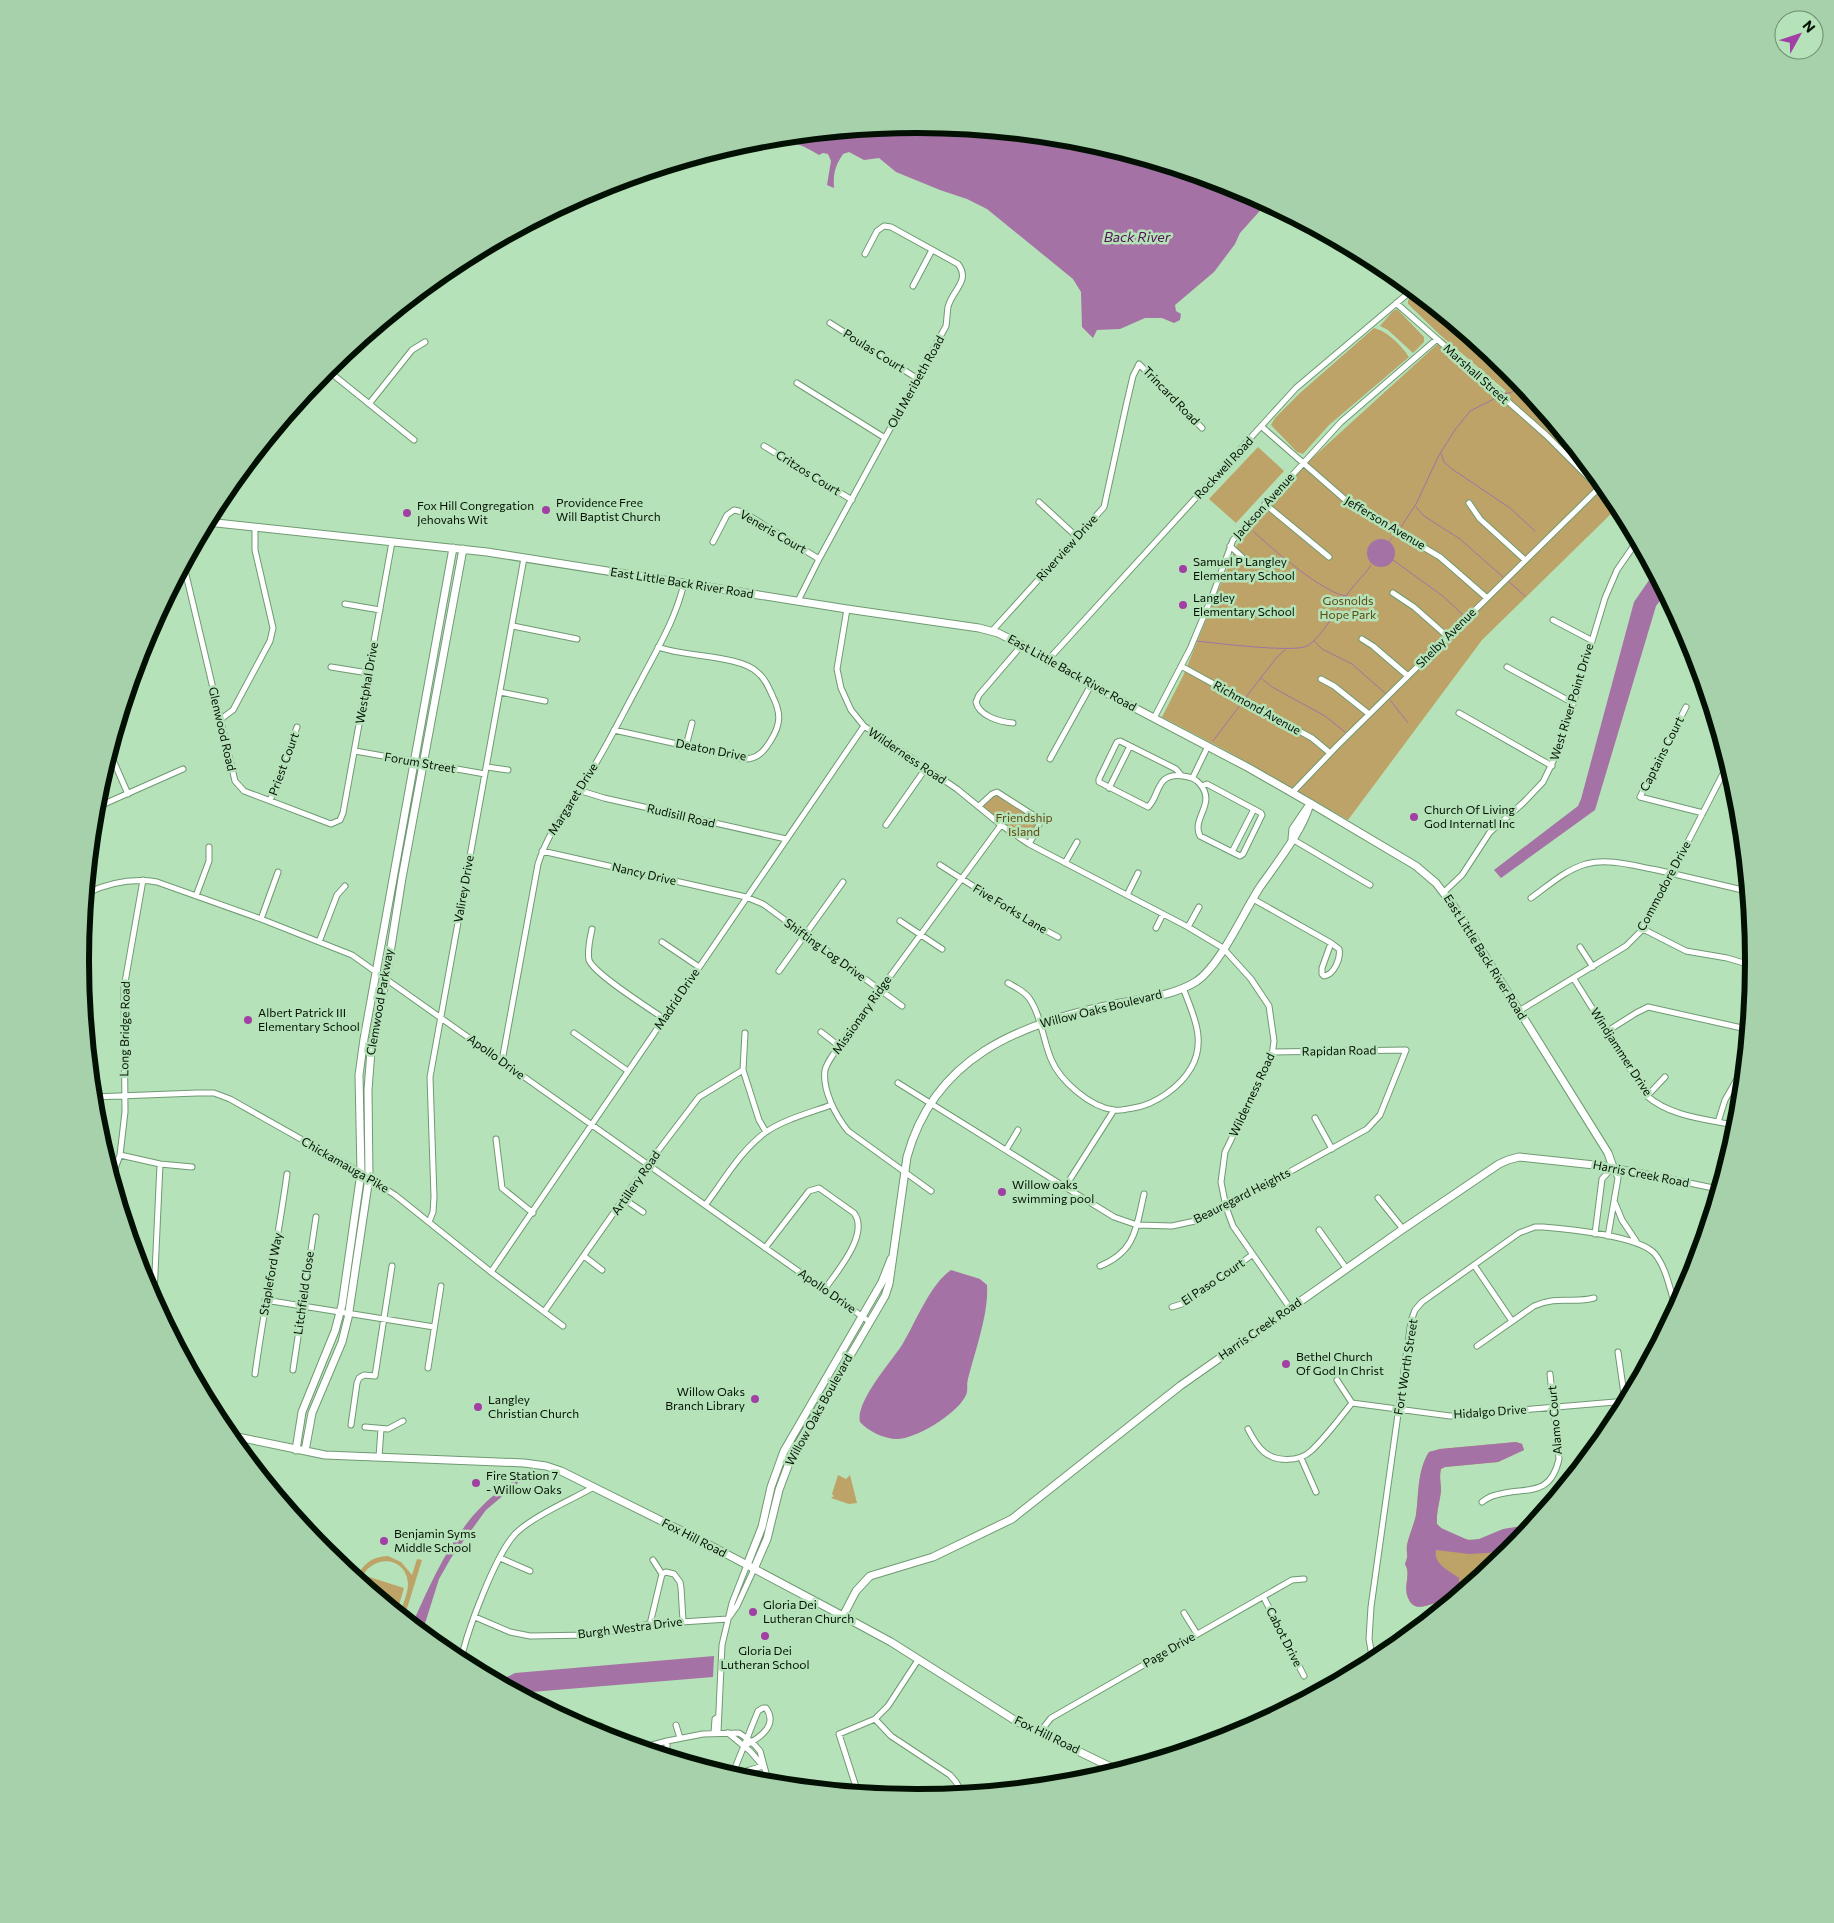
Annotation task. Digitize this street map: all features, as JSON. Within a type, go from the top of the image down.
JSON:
[{"type":"street","name":"Old Meribeth Road","points":[[798,601],[946,326],[948,305],[963,277],[963,270],[958,264],[884,226],[877,231],[865,254]]},
{"type":"street","points":[[914,286],[932,250]]},
{"type":"street","name":"Rockwell Road","points":[[1048,660],[1296,388],[1407,294]]},
{"type":"street","name":"Marshall Street","points":[[1396,303],[1583,469]]},
{"type":"street","name":"Poulas Court","points":[[830,323],[918,379]]},
{"type":"street","name":"Jackson Avenue","points":[[1154,718],[1182,666],[1213,594],[1230,546],[1238,534],[1341,422],[1437,339]]},
{"type":"street","points":[[369,404],[412,350],[425,342]]},
{"type":"street","name":"Trincard Road","points":[[1139,364],[1202,428]]},
{"type":"street","name":"Riverview Drive","points":[[992,631],[1104,507],[1130,391],[1139,364]]},
{"type":"street","points":[[333,374],[414,440]]},
{"type":"street","points":[[797,383],[885,438]]},
{"type":"street","name":"Jefferson Avenue","points":[[1262,426],[1349,503],[1440,557],[1486,598]]},
{"type":"street","name":"Critzos Court","points":[[764,446],[852,500]]},
{"type":"street","name":"Shelby Avenue","points":[[1292,793],[1369,714],[1598,489]]},
{"type":"street","points":[[1040,502],[1077,537]]},
{"type":"street","points":[[1469,503],[1480,519],[1525,560]]},
{"type":"street","points":[[1266,504],[1328,557]]},
{"type":"street","name":"Veneris Court","points":[[712,542],[727,514],[734,510],[743,512],[820,559]]},
{"type":"street","points":[[215,523],[255,528],[255,550],[273,628],[270,641],[237,702],[232,710],[221,719]]},
{"type":"street","name":"East Little Back River Road","points":[[255,528],[463,549],[524,558],[941,622],[992,631],[1022,645],[1091,685],[1208,746],[1310,803],[1416,866],[1432,878],[1444,892],[1608,1153],[1618,1178],[1608,1236]]},
{"type":"street","name":"Westphal Drive","points":[[337,822],[343,814],[392,542]]},
{"type":"street","points":[[1230,546],[1242,556]]},
{"type":"street","name":"West River Point Drive","points":[[1444,892],[1462,875],[1490,832],[1532,795],[1543,782],[1552,766],[1560,747],[1610,585],[1617,570],[1633,546]]},
{"type":"street","name":"Clemwood Parkway","points":[[296,1450],[302,1412],[335,1331],[340,1311],[361,1173],[360,1075],[364,1039],[453,548]]},
{"type":"street","name":"Clemwood Parkway","points":[[305,1452],[312,1413],[342,1342],[349,1312],[369,1178],[369,1064],[386,978],[446,633],[463,549]]},
{"type":"street","name":"Valirey Drive","points":[[429,1222],[433,1212],[434,1197],[430,1077],[524,558]]},
{"type":"street","name":"Glenwood Road","points":[[186,573],[235,781],[244,791],[326,823],[337,822]]},
{"type":"street","name":"Margaret Drive","points":[[502,1061],[542,851],[563,812],[586,778],[614,730],[658,647],[677,610],[684,583]]},
{"type":"street","points":[[1393,593],[1414,607],[1448,637]]},
{"type":"street","points":[[345,604],[380,610]]},
{"type":"street","name":"Wilderness Road","points":[[847,609],[837,669],[841,688],[851,710],[864,726],[926,768],[1029,844],[1188,927],[1223,948],[1251,979],[1269,1006],[1274,1041],[1272,1052],[1225,1152],[1221,1182],[1226,1206],[1234,1226],[1290,1308]]},
{"type":"street","points":[[1554,620],[1592,640]]},
{"type":"street","points":[[513,626],[577,639]]},
{"type":"street","points":[[1362,639],[1374,646],[1408,676]]},
{"type":"street","points":[[1013,723],[993,718],[981,711],[976,702],[979,695],[1022,645]]},
{"type":"street","name":"Deaton Drive","points":[[614,730],[740,758],[753,758],[761,753],[779,725],[780,712],[767,683],[749,666],[741,663],[672,652],[658,647]]},
{"type":"street","name":"Richmond Avenue","points":[[1182,666],[1312,738],[1330,753]]},
{"type":"street","points":[[331,667],[368,673]]},
{"type":"street","points":[[1507,667],[1573,703]]},
{"type":"street","points":[[1321,679],[1334,686],[1369,714]]},
{"type":"street","points":[[1050,759],[1091,685]]},
{"type":"street","points":[[500,692],[545,701]]},
{"type":"street","name":"Captains Court","points":[[1686,707],[1640,797],[1703,813]]},
{"type":"street","points":[[1459,714],[1552,766]]},
{"type":"street","points":[[686,746],[692,723]]},
{"type":"street","name":"Madrid Drive","points":[[491,1272],[864,726]]},
{"type":"street","name":"Priest Court","points":[[270,801],[297,727]]},
{"type":"street","points":[[1181,775],[1176,769],[1130,746],[1117,742],[1098,779],[1099,782],[1109,788],[1148,807],[1165,779],[1181,775],[1193,777],[1202,786],[1207,800],[1198,824],[1200,836],[1240,856],[1243,854],[1262,815],[1261,813],[1207,784],[1202,786]]},
{"type":"street","points":[[1109,788],[1130,746]]},
{"type":"street","points":[[1193,777],[1208,746]]},
{"type":"street","name":"Forum Street","points":[[355,751],[486,774]]},
{"type":"street","points":[[114,761],[128,794]]},
{"type":"street","points":[[487,767],[508,770]]},
{"type":"street","points":[[886,826],[926,768]]},
{"type":"street","points":[[104,804],[183,769]]},
{"type":"street","name":"Commodore Drive","points":[[1519,1011],[1626,946],[1643,929],[1723,774]]},
{"type":"street","name":"Rudisill Road","points":[[578,790],[604,798],[786,839]]},
{"type":"street","points":[[979,806],[997,792],[1038,818],[1040,825],[1029,844]]},
{"type":"street","name":"Willow Oaks Boulevard","points":[[747,1565],[762,1528],[770,1487],[784,1451],[882,1282],[892,1257],[912,1139],[931,1104],[948,1079],[982,1050],[1012,1034],[1074,1014],[1183,988],[1195,982],[1207,972],[1223,948],[1308,815],[1310,803]]},
{"type":"street","points":[[1232,852],[1254,809]]},
{"type":"street","name":"Missionary Ridge","points":[[931,1191],[848,1131],[839,1120],[831,1105],[825,1068],[839,1046],[1001,825]]},
{"type":"street","points":[[1292,839],[1370,885]]},
{"type":"street","points":[[1065,863],[1077,842]]},
{"type":"street","points":[[196,896],[209,861],[209,848]]},
{"type":"street","name":"Nancy Drive","points":[[542,851],[746,897]]},
{"type":"street","points":[[1531,898],[1564,874],[1585,864],[1611,861],[1741,889]]},
{"type":"street","name":"Five Forks Lane","points":[[940,865],[1028,921],[1058,937]]},
{"type":"street","points":[[261,919],[278,872]]},
{"type":"street","points":[[1127,895],[1138,873]]},
{"type":"street","name":"Apollo Drive","points":[[92,891],[119,882],[143,880],[172,887],[261,919],[352,955],[870,1322]]},
{"type":"street","name":"Long Bridge Road","points":[[115,1169],[120,1155],[125,1112],[124,988],[143,880]]},
{"type":"street","points":[[778,970],[844,882]]},
{"type":"street","points":[[319,942],[337,895],[345,886]]},
{"type":"street","name":"Shifting Log Drive","points":[[746,897],[763,904],[902,1006]]},
{"type":"street","points":[[1253,899],[1331,943],[1339,949],[1340,956],[1332,972],[1330,975],[1324,976],[1321,971],[1331,943]]},
{"type":"street","points":[[1188,927],[1199,907]]},
{"type":"street","points":[[1156,928],[1163,914]]},
{"type":"street","points":[[900,921],[942,949]]},
{"type":"street","points":[[592,929],[588,952],[591,965],[663,1018]]},
{"type":"street","points":[[1643,929],[1686,951],[1727,958],[1745,963]]},
{"type":"street","points":[[662,942],[698,967]]},
{"type":"street","points":[[1580,947],[1592,967]]},
{"type":"street","name":"Windjammer Drive","points":[[1574,979],[1647,1096],[1664,1108],[1729,1124]]},
{"type":"street","points":[[1008,983],[1028,997],[1034,1008],[1052,1061],[1067,1083],[1079,1094],[1095,1103],[1114,1110],[1144,1106],[1168,1092],[1184,1078],[1192,1067],[1198,1054],[1199,1037],[1183,988]]},
{"type":"street","points":[[1606,1032],[1648,1007],[1742,1028]]},
{"type":"street","points":[[821,1032],[839,1046]]},
{"type":"street","points":[[574,1033],[628,1071]]},
{"type":"street","points":[[744,1033],[743,1070],[756,1111],[766,1132]]},
{"type":"street","name":"Rapidan Road","points":[[1272,1052],[1406,1050]]},
{"type":"street","name":"Beauregard Heights","points":[[898,1083],[1114,1217],[1137,1225],[1172,1226],[1195,1221],[1226,1206],[1367,1129],[1380,1115],[1406,1050]]},
{"type":"street","name":"Artillery Road","points":[[544,1312],[648,1164],[698,1097],[743,1070]]},
{"type":"street","points":[[1647,1096],[1665,1077]]},
{"type":"street","points":[[1718,1122],[1725,1100],[1736,1081]]},
{"type":"street","name":"Chickamauga Pike","points":[[101,1098],[214,1093],[230,1100],[361,1173],[395,1195],[491,1272],[563,1326]]},
{"type":"street","points":[[706,1204],[748,1148],[766,1132],[785,1122],[831,1105]]},
{"type":"street","points":[[1065,1187],[1114,1110]]},
{"type":"street","points":[[1315,1118],[1332,1149]]},
{"type":"street","points":[[1006,1150],[1018,1130]]},
{"type":"street","points":[[496,1139],[502,1188],[533,1212]]},
{"type":"street","points":[[120,1155],[160,1164],[192,1167]]},
{"type":"street","name":"Harris Creek Road","points":[[843,1616],[856,1590],[870,1576],[933,1557],[1012,1519],[1180,1386],[1346,1268],[1508,1160],[1519,1157],[1535,1157],[1613,1167],[1713,1188]]},
{"type":"street","points":[[155,1284],[160,1164]]},
{"type":"street","points":[[1595,1234],[1602,1179],[1613,1167]]},
{"type":"street","name":"Stapleford Way","points":[[255,1374],[265,1300],[273,1269],[287,1174]]},
{"type":"street","points":[[765,1248],[809,1191],[819,1188],[824,1191],[858,1217],[852,1251],[824,1290]]},
{"type":"street","points":[[1100,1266],[1121,1255],[1131,1242],[1144,1194]]},
{"type":"street","points":[[624,1198],[643,1212]]},
{"type":"street","points":[[1378,1198],[1403,1229]]},
{"type":"street","points":[[1614,1202],[1622,1220],[1636,1242]]},
{"type":"street","name":"Litchfield Close","points":[[293,1370],[316,1217]]},
{"type":"street","name":"Fort Worth Street","points":[[1372,1653],[1369,1639],[1371,1607],[1411,1321],[1415,1310],[1422,1302],[1519,1233],[1535,1227],[1608,1236],[1646,1246],[1654,1253],[1661,1264],[1673,1299]]},
{"type":"street","points":[[1319,1230],[1346,1268]]},
{"type":"street","name":"El Paso Court","points":[[1172,1307],[1185,1303],[1252,1255]]},
{"type":"street","points":[[584,1256],[602,1270]]},
{"type":"street","name":"Willow Oaks Boulevard","points":[[754,1569],[767,1539],[779,1490],[792,1455],[870,1322],[889,1284],[892,1272],[892,1257]]},
{"type":"street","points":[[1474,1265],[1512,1321]]},
{"type":"street","points":[[352,1425],[358,1380],[364,1375],[375,1376],[392,1266]]},
{"type":"street","points":[[428,1368],[441,1286]]},
{"type":"street","points":[[1477,1346],[1534,1306],[1553,1299],[1582,1302],[1594,1298]]},
{"type":"street","points":[[265,1300],[434,1327]]},
{"type":"street","points":[[1618,1352],[1624,1392]]},
{"type":"street","name":"Alamo Court","points":[[1482,1502],[1496,1494],[1543,1487],[1556,1470],[1559,1459],[1550,1374]]},
{"type":"street","points":[[1248,1429],[1258,1447],[1273,1457],[1285,1460],[1301,1458],[1310,1452],[1352,1403],[1337,1380]]},
{"type":"street","name":"Hidalgo Drive","points":[[1352,1403],[1450,1416],[1618,1402]]},
{"type":"street","points":[[365,1427],[388,1429],[403,1421]]},
{"type":"street","points":[[379,1457],[381,1429]]},
{"type":"street","name":"Fox Hill Road","points":[[239,1437],[325,1455],[536,1464],[561,1471],[843,1616],[1016,1721],[1112,1766]]},
{"type":"street","points":[[1301,1458],[1316,1492]]},
{"type":"street","points":[[462,1653],[475,1617],[500,1558],[516,1534],[525,1526],[594,1487]]},
{"type":"street","points":[[500,1558],[530,1571]]},
{"type":"street","points":[[650,1624],[662,1574],[653,1560]]},
{"type":"street","points":[[716,1732],[719,1720],[722,1645],[732,1603],[747,1565]]},
{"type":"street","points":[[728,1619],[737,1606],[754,1569]]},
{"type":"street","points":[[662,1574],[666,1572],[674,1574],[680,1582],[683,1621]]},
{"type":"street","name":"Page Drive","points":[[1040,1732],[1051,1718],[1197,1634],[1264,1598],[1292,1580],[1304,1579]]},
{"type":"street","name":"Cabot Drive","points":[[1264,1598],[1304,1676]]},
{"type":"street","points":[[1184,1613],[1197,1634]]},
{"type":"street","name":"Burgh Westra Drive","points":[[475,1617],[510,1632],[530,1636],[591,1635],[650,1624],[728,1619]]},
{"type":"street","points":[[856,1787],[839,1734],[875,1718],[888,1706],[918,1660]]},
{"type":"street","points":[[736,1770],[735,1766],[744,1746],[750,1740],[764,1733],[769,1726],[770,1718],[766,1708],[758,1711],[750,1740]]},
{"type":"street","points":[[875,1718],[891,1736],[950,1775],[959,1788]]},
{"type":"street","points":[[676,1724],[680,1738]]},
{"type":"street","points":[[650,1746],[716,1732],[739,1733],[750,1740],[760,1752],[766,1776]]},
{"type":"street","points":[[728,1733],[744,1746],[763,1766]]},
{"type":"street","points":[[667,1741],[667,1751]]},
{"type":"street","points":[[744,1771],[763,1766]]},
{"type":"green space","name":"Gosnolds Hope Park","points":[[1411,297],[1421,304],[1503,376],[1540,415],[1574,457],[1613,512],[1482,640],[1348,820],[1225,750],[1162,717],[1183,676],[1237,545],[1308,462],[1443,339],[1504,393],[1506,391],[1439,334],[1408,304],[1408,300]]},
{"type":"green space","points":[[1397,309],[1424,337],[1424,342],[1413,353],[1388,330],[1380,326]]},
{"type":"green space","points":[[1374,328],[1384,332],[1394,340],[1409,357],[1329,425],[1303,454],[1297,452],[1271,425],[1275,418],[1300,393]]},
{"type":"green space","points":[[1258,447],[1284,471],[1236,523],[1209,499]]},
{"type":"green space","name":"Friendship Island","points":[[997,792],[1038,818],[1039,825],[1029,844],[979,806]]},
{"type":"green space","points":[[1516,1442],[1522,1444],[1524,1450],[1498,1462],[1441,1469],[1441,1490],[1437,1524],[1454,1535],[1474,1540],[1430,1549],[1517,1532],[1442,1602],[1420,1607],[1415,1606],[1407,1595],[1407,1568],[1405,1564],[1407,1545],[1416,1515],[1422,1467],[1429,1452],[1440,1449]]},
{"type":"green space","points":[[838,1475],[846,1479],[850,1475],[857,1503],[849,1504],[831,1498],[834,1496],[832,1494]]},
{"type":"green space","points":[[382,1556],[388,1556],[401,1562],[412,1575],[417,1559],[422,1560],[406,1613],[401,1609],[408,1584],[406,1574],[401,1567],[387,1561],[379,1562],[371,1566],[363,1577],[359,1573],[368,1562]]},
{"type":"green space","points":[[366,1576],[404,1588],[398,1607],[371,1584],[365,1579]]},
{"type":"water","name":"Back River","points":[[917,133],[1025,140],[1079,149],[1131,161],[1183,177],[1234,196],[1262,209],[1240,233],[1235,244],[1214,272],[1175,305],[1176,311],[1181,314],[1180,320],[1174,323],[1162,318],[1145,318],[1120,329],[1097,330],[1093,338],[1082,327],[1081,292],[1073,279],[987,209],[967,199],[896,172],[879,158],[864,160],[849,152],[843,154],[836,166],[834,188],[827,185],[831,161],[828,154],[823,153],[819,155],[793,143],[863,135]]},
{"type":"water","points":[[1381,539],[1391,543],[1395,553],[1391,563],[1381,567],[1371,563],[1367,553],[1371,543]]},
{"type":"water","points":[[1651,578],[1662,599],[1656,606],[1595,810],[1501,878],[1494,870],[1578,806],[1634,602]]},
{"type":"water","points":[[951,1270],[980,1279],[987,1285],[984,1320],[967,1381],[966,1395],[960,1404],[945,1418],[914,1435],[897,1439],[877,1434],[860,1422],[863,1404],[875,1382],[902,1345],[930,1294],[943,1276]]},
{"type":"water","points":[[1516,1442],[1522,1444],[1524,1450],[1498,1462],[1441,1469],[1441,1490],[1437,1524],[1441,1528],[1468,1540],[1479,1539],[1503,1529],[1523,1526],[1499,1550],[1469,1554],[1436,1550],[1437,1559],[1447,1570],[1459,1578],[1460,1586],[1442,1602],[1420,1607],[1415,1606],[1407,1595],[1407,1568],[1405,1564],[1407,1545],[1416,1515],[1422,1467],[1429,1452],[1440,1449]]},
{"type":"water","points":[[522,1477],[517,1484],[486,1510],[451,1558],[439,1579],[424,1627],[414,1620],[448,1551],[472,1517],[486,1502]]},
{"type":"water","points":[[714,1656],[713,1677],[528,1692],[503,1679],[515,1673]]},
{"type":"waterway","points":[[1504,394],[1516,389]]},
{"type":"waterway","points":[[1401,527],[1416,504],[1439,455],[1455,430],[1470,411],[1494,399]]},
{"type":"waterway","points":[[1441,453],[1444,462],[1452,469],[1510,508],[1535,531]]},
{"type":"waterway","points":[[1416,507],[1424,516],[1460,539],[1503,577]]},
{"type":"waterway","points":[[1253,531],[1284,558],[1325,588],[1337,594],[1347,596]]},
{"type":"waterway","points":[[1389,542],[1392,538]]},
{"type":"waterway","points":[[1393,560],[1444,597],[1463,615]]},
{"type":"waterway","points":[[1196,641],[1271,648],[1299,648],[1307,646],[1318,637],[1349,592],[1371,565]]},
{"type":"waterway","points":[[1509,582],[1525,596]]},
{"type":"waterway","points":[[1314,641],[1322,649],[1352,664],[1385,693]]},
{"type":"waterway","points":[[1246,697],[1277,657],[1285,650]]},
{"type":"waterway","points":[[1261,678],[1272,687],[1325,716],[1345,732]]},
{"type":"waterway","points":[[1390,700],[1408,723]]},
{"type":"waterway","points":[[1213,741],[1241,704]]},
{"type":"place","name":"Providence Free Will Baptist Church","points":[[546,510]]},
{"type":"place","name":"Fox Hill Congregation Jehovahs Wit","points":[[407,513]]},
{"type":"place","name":"Samuel P Langley Elementary School","points":[[1183,569]]},
{"type":"place","name":"Langley Elementary School","points":[[1183,605]]},
{"type":"place","name":"Church Of Living God Internatl Inc","points":[[1414,817]]},
{"type":"place","name":"Albert Patrick III Elementary School","points":[[248,1020]]},
{"type":"place","name":"Willow oaks swimming pool","points":[[1002,1192]]},
{"type":"place","name":"Bethel Church Of God In Christ","points":[[1286,1364]]},
{"type":"place","name":"Willow Oaks Branch Library","points":[[755,1399]]},
{"type":"place","name":"Langley Christian Church","points":[[478,1407]]},
{"type":"place","name":"Fire Station 7 - Willow Oaks","points":[[476,1483]]},
{"type":"place","name":"Benjamin Syms Middle School","points":[[384,1541]]},
{"type":"place","name":"Gloria Dei Lutheran Church","points":[[753,1612]]},
{"type":"place","name":"Gloria Dei Lutheran School","points":[[765,1636]]}]
